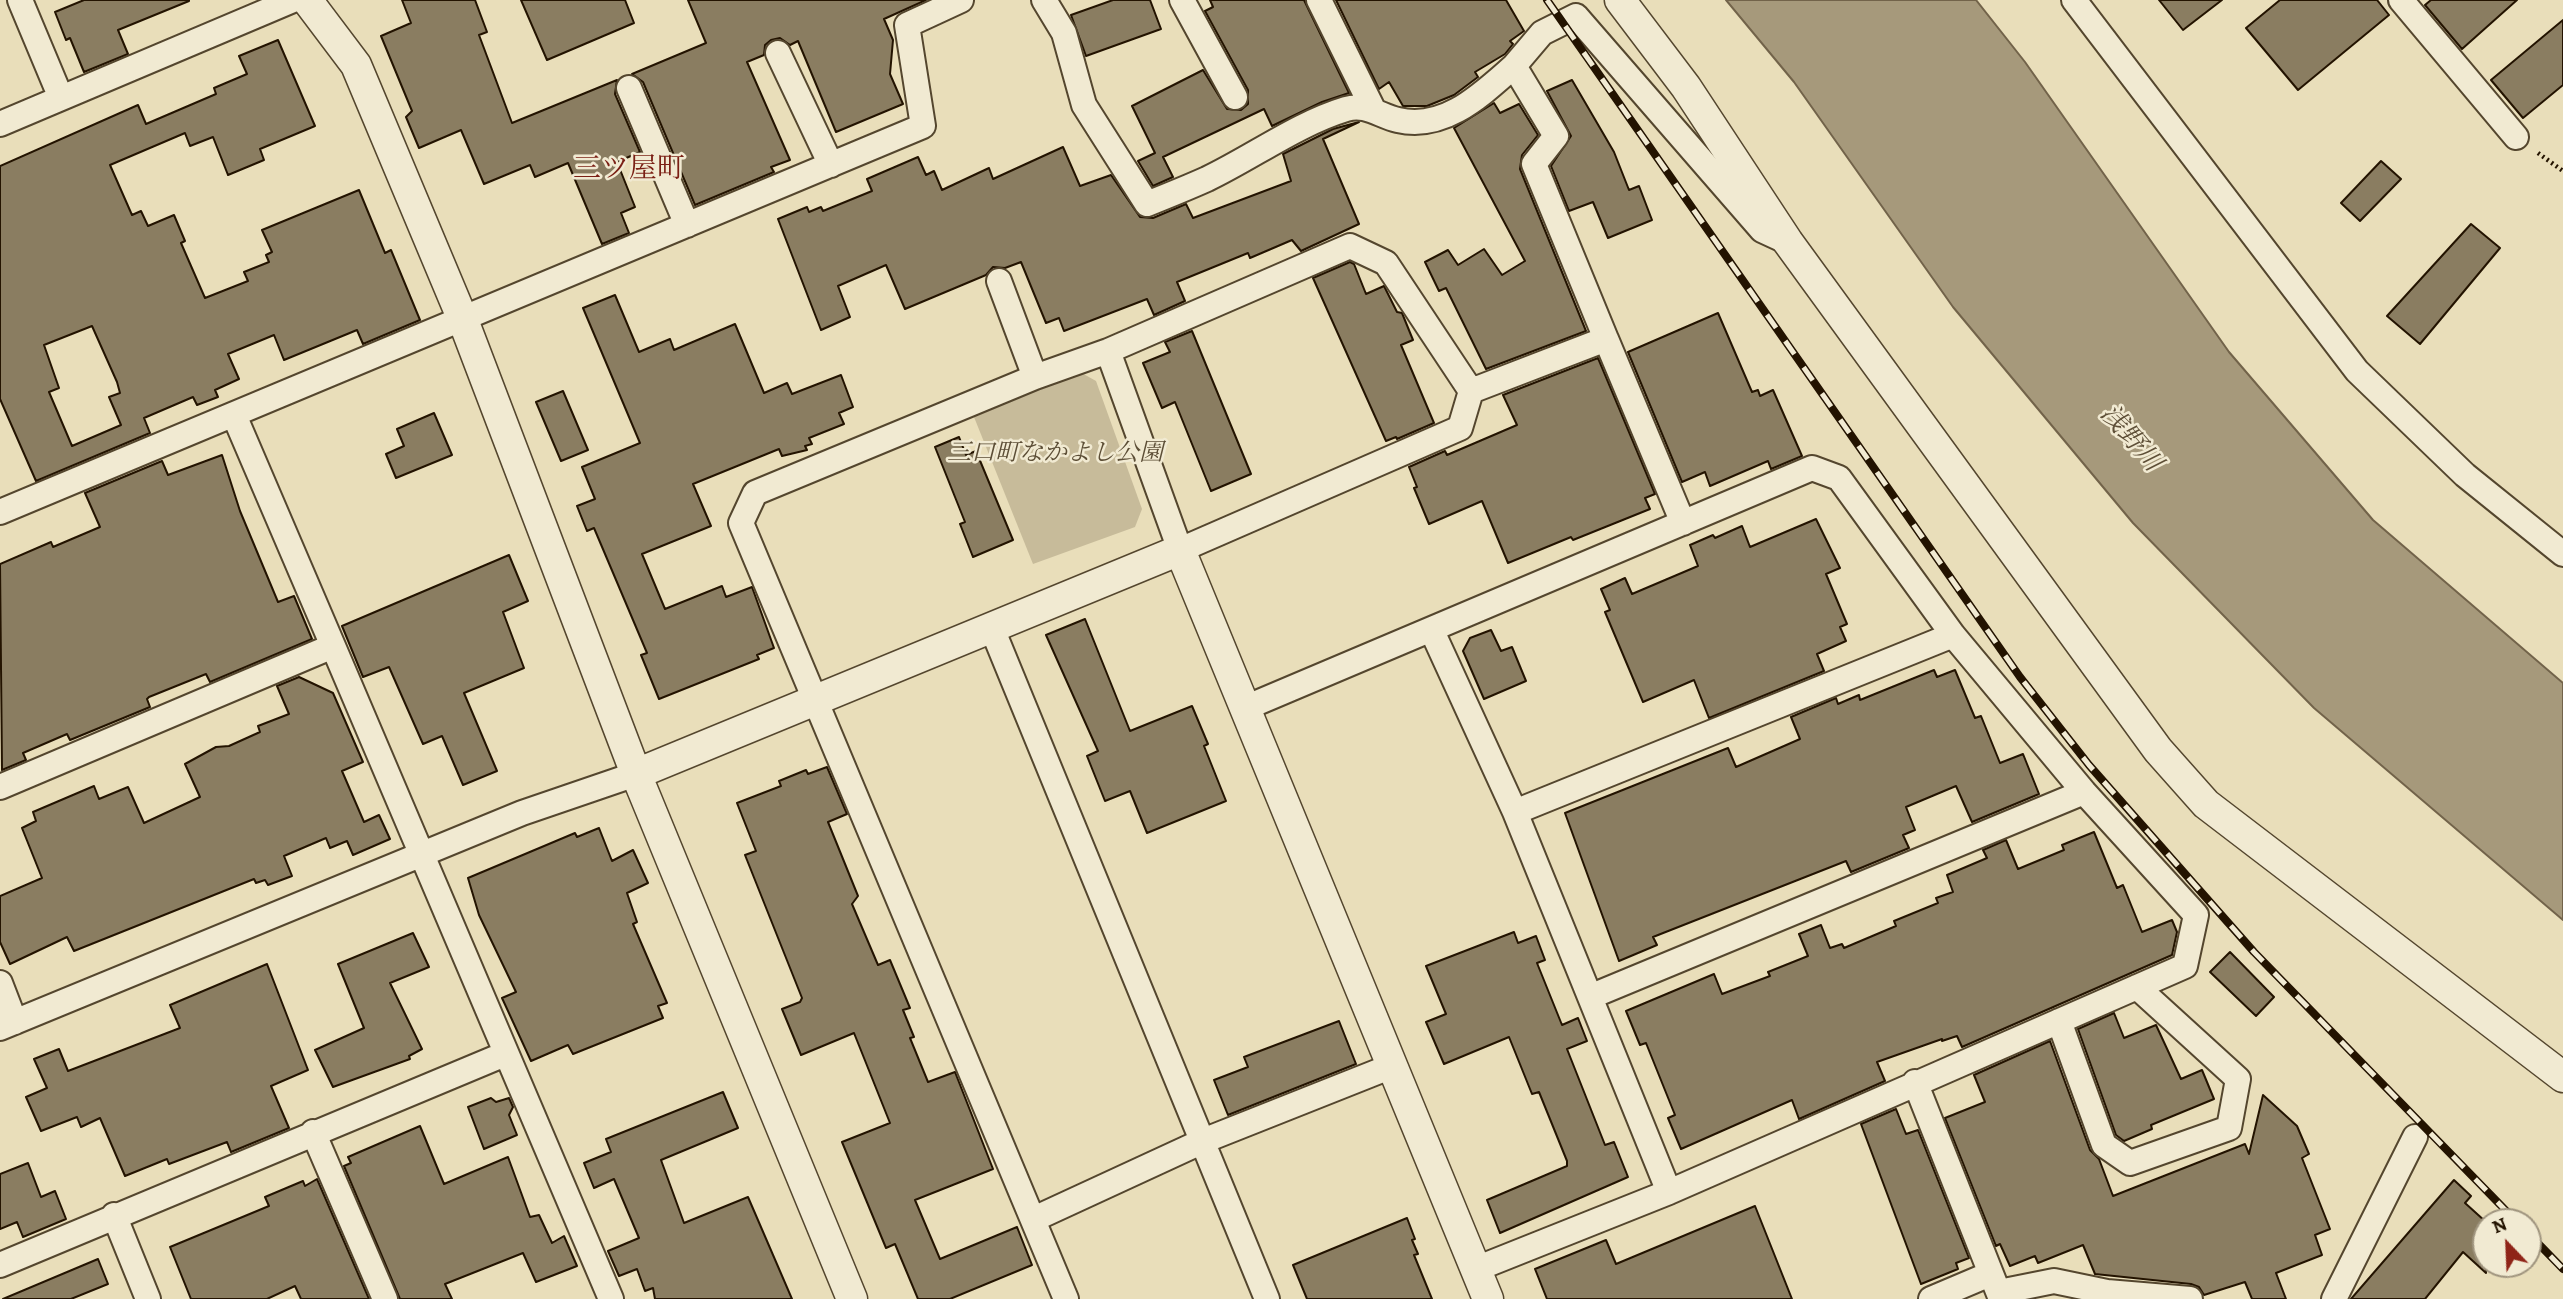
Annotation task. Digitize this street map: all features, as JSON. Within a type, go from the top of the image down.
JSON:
[{"type":"street","points":[[20,0],[61,98]]},
{"type":"street","points":[[0,124],[293,0]]},
{"type":"street","points":[[307,0],[356,65],[463,320],[636,774],[852,1299]]},
{"type":"street","points":[[0,513],[923,126],[907,25],[961,0]]},
{"type":"street","points":[[1044,0],[1064,33],[1084,105],[1147,204],[1206,179],[1269,145],[1348,108],[1373,109],[1398,120],[1438,120],[1476,99],[1514,66],[1542,33],[1576,16],[1762,230],[1788,242]]},
{"type":"street","points":[[1182,0],[1235,97]]},
{"type":"street","points":[[1319,0],[1373,109]]},
{"type":"street","points":[[1620,0],[1686,87],[1788,242],[2158,750],[2206,804],[2563,1077]]},
{"type":"street","points":[[2074,0],[2357,371],[2465,475],[2563,554]]},
{"type":"street","points":[[2401,0],[2516,137]]},
{"type":"street","points":[[778,53],[831,165]]},
{"type":"street","points":[[1514,66],[1556,136],[1534,164],[1683,523]]},
{"type":"street","points":[[629,88],[687,225]]},
{"type":"street","points":[[1066,1299],[741,523],[755,493],[1035,377],[1108,351],[1350,246],[1386,263],[1471,391]]},
{"type":"street","points":[[999,281],[1035,377]]},
{"type":"street","points":[[1471,391],[1606,339]]},
{"type":"street","points":[[1108,351],[1180,550],[1488,1299]]},
{"type":"street","points":[[0,983],[8,1025],[522,813],[636,774],[1180,550],[1460,428],[1471,391]]},
{"type":"street","points":[[234,415],[424,854],[505,1054],[611,1299]]},
{"type":"street","points":[[1245,708],[1812,468],[1839,478],[1953,635],[2084,792],[2196,915],[2185,966],[1669,1192],[1476,1269]]},
{"type":"street","points":[[991,626],[1267,1299]]},
{"type":"street","points":[[1432,631],[1515,812],[1592,996],[1669,1192]]},
{"type":"street","points":[[1515,812],[1953,635]]},
{"type":"street","points":[[0,787],[333,646]]},
{"type":"street","points":[[1592,996],[2084,792]]},
{"type":"street","points":[[2059,1021],[2104,1145],[2130,1163],[2229,1128],[2238,1079],[2137,987]]},
{"type":"street","points":[[0,1265],[114,1215],[505,1054]]},
{"type":"street","points":[[1034,1219],[1203,1141],[1392,1066]]},
{"type":"street","points":[[1915,1082],[1997,1288]]},
{"type":"street","points":[[313,1132],[385,1299]]},
{"type":"street","points":[[2334,1299],[2415,1137]]},
{"type":"street","points":[[114,1215],[148,1299]]},
{"type":"street","points":[[1931,1299],[2054,1281],[2106,1292],[2190,1299]]},
{"type":"green space","name":"三口町なかよし公園","points":[[1080,372],[1096,381],[1142,509],[1135,527],[1033,564],[974,417]]},
{"type":"water","name":"浅野川","points":[[1726,0],[1976,0],[2025,62],[2229,352],[2373,520],[2563,683],[2563,920],[2314,708],[2133,523],[1953,307],[1794,82]]},
{"type":"building","points":[[84,0],[189,1],[118,30],[128,54],[84,72],[70,38],[66,40],[55,12]]},
{"type":"building","points":[[402,0],[475,0],[487,32],[479,35],[512,123],[617,80],[615,94],[640,152],[617,162],[635,207],[621,213],[629,233],[602,244],[568,163],[535,177],[530,165],[484,184],[461,130],[419,148],[406,117],[412,111],[381,36],[411,23]]},
{"type":"building","points":[[521,0],[625,0],[634,23],[547,60]]},
{"type":"building","points":[[688,0],[926,0],[884,19],[893,40],[890,74],[903,104],[836,132],[798,41],[790,45],[780,38],[771,40],[765,45],[764,55],[747,62],[790,160],[771,167],[774,172],[695,205],[643,82],[632,74],[706,43]]},
{"type":"building","points":[[1113,0],[1150,0],[1161,29],[1086,56],[1071,15]]},
{"type":"building","points":[[1210,0],[1304,0],[1349,93],[1322,102],[1272,126],[1264,109],[1163,157],[1173,177],[1153,186],[1138,161],[1155,153],[1132,106],[1203,70],[1227,109],[1241,110],[1248,104],[1248,90],[1205,11],[1213,7]]},
{"type":"building","points":[[1336,0],[1506,0],[1524,31],[1510,41],[1513,44],[1505,54],[1475,72],[1478,77],[1454,95],[1427,106],[1403,106],[1389,82],[1379,89]]},
{"type":"building","points":[[2159,0],[2222,0],[2183,30]]},
{"type":"building","points":[[2280,0],[2377,0],[2389,15],[2298,90],[2246,28]]},
{"type":"building","points":[[2431,0],[2517,0],[2462,49],[2425,5]]},
{"type":"building","points":[[2563,20],[2563,85],[2523,118],[2491,80]]},
{"type":"building","points":[[278,40],[315,126],[260,149],[264,160],[228,175],[213,137],[190,146],[185,133],[110,165],[132,215],[141,211],[148,226],[174,215],[185,241],[181,243],[205,298],[248,281],[244,272],[269,262],[266,255],[272,252],[262,230],[359,190],[385,253],[391,250],[420,320],[363,344],[357,330],[284,360],[274,335],[228,354],[239,379],[215,390],[218,397],[197,405],[193,397],[144,418],[150,433],[36,481],[0,399],[0,166],[138,105],[146,124],[216,94],[214,88],[247,74],[239,56]],"holes":[[[92,326],[120,393],[109,397],[121,425],[72,446],[49,392],[59,388],[44,345]]]},
{"type":"building","points":[[1572,80],[1614,152],[1629,190],[1639,186],[1652,220],[1608,238],[1593,202],[1569,211],[1551,166],[1571,136],[1547,91]]},
{"type":"building","points":[[1494,103],[1500,113],[1519,104],[1538,135],[1522,155],[1520,169],[1586,331],[1486,369],[1446,288],[1439,291],[1425,262],[1448,250],[1458,265],[1484,249],[1502,275],[1525,261],[1454,128]]},
{"type":"building","points":[[1359,122],[1323,139],[1359,224],[1301,251],[1292,240],[1250,258],[1248,253],[1177,282],[1185,301],[1154,315],[1147,299],[1064,331],[1059,318],[1046,323],[1021,262],[1005,268],[993,267],[986,275],[905,309],[886,265],[838,286],[850,317],[821,330],[778,219],[807,207],[809,212],[821,207],[823,211],[872,191],[867,179],[918,157],[926,175],[934,171],[942,190],[989,168],[993,179],[1063,147],[1080,186],[1111,175],[1140,217],[1153,218],[1186,204],[1193,218],[1291,181],[1283,154],[1333,129]]},
{"type":"building","points":[[2381,161],[2401,179],[2360,221],[2341,203]]},
{"type":"building","points":[[2471,224],[2500,248],[2420,344],[2387,316]]},
{"type":"building","points":[[1350,262],[1354,264],[1366,294],[1384,286],[1397,312],[1402,313],[1413,340],[1401,345],[1434,423],[1397,439],[1396,437],[1386,441],[1313,278]]},
{"type":"building","points":[[615,295],[639,352],[670,339],[674,350],[735,324],[764,393],[787,383],[792,394],[841,375],[853,407],[839,413],[844,424],[809,438],[812,444],[805,446],[807,450],[782,456],[779,449],[693,484],[711,526],[642,554],[665,609],[722,586],[726,597],[752,587],[774,648],[757,655],[759,659],[659,699],[641,655],[647,653],[594,528],[587,531],[577,506],[595,499],[582,467],[640,443],[583,308]]},
{"type":"building","points":[[1718,313],[1752,392],[1758,390],[1760,396],[1773,390],[1802,456],[1771,469],[1768,461],[1710,486],[1705,472],[1682,482],[1628,352]]},
{"type":"building","points":[[1192,331],[1251,474],[1211,491],[1175,402],[1162,408],[1143,363],[1170,352],[1165,342]]},
{"type":"building","points":[[1598,358],[1655,494],[1645,498],[1650,509],[1508,563],[1482,501],[1429,524],[1414,488],[1417,487],[1409,467],[1445,451],[1447,455],[1517,425],[1503,395]]},
{"type":"building","points":[[563,391],[588,450],[561,461],[536,402]]},
{"type":"building","points":[[434,413],[452,455],[396,478],[386,454],[404,446],[397,429]]},
{"type":"building","points":[[959,437],[966,455],[976,451],[1013,540],[973,557],[960,524],[965,522],[935,447]]},
{"type":"building","points":[[222,455],[240,511],[278,602],[294,596],[312,639],[210,682],[206,674],[149,697],[147,699],[150,707],[70,740],[67,734],[23,753],[26,760],[2,770],[0,564],[51,542],[53,547],[100,527],[85,493],[162,461],[168,475]]},
{"type":"building","points":[[1816,519],[1840,568],[1826,574],[1847,624],[1840,627],[1846,641],[1817,654],[1824,671],[1709,718],[1694,680],[1643,702],[1605,612],[1610,610],[1601,589],[1625,578],[1632,594],[1698,566],[1690,545],[1713,535],[1715,538],[1742,526],[1750,547]]},
{"type":"building","points":[[509,555],[528,601],[503,612],[524,668],[464,693],[497,771],[463,785],[442,736],[423,744],[389,667],[363,677],[342,626]]},
{"type":"building","points":[[1085,619],[1130,731],[1192,706],[1208,744],[1204,746],[1226,801],[1147,833],[1130,791],[1105,801],[1087,756],[1098,751],[1046,635]]},
{"type":"building","points":[[1491,630],[1501,651],[1512,647],[1526,681],[1484,699],[1463,651],[1470,638]]},
{"type":"building","points":[[1934,670],[1937,677],[1955,670],[1975,718],[1981,716],[2000,763],[2023,754],[2039,794],[1972,822],[1956,786],[1906,807],[1915,830],[1903,835],[1909,848],[1851,872],[1846,861],[1653,937],[1657,945],[1619,961],[1565,813],[1728,748],[1736,767],[1800,739],[1791,717],[1836,698],[1838,704],[1859,695],[1860,700]]},
{"type":"building","points":[[299,677],[333,693],[363,762],[342,771],[364,822],[379,815],[390,839],[353,855],[347,841],[330,848],[326,838],[284,856],[292,876],[268,885],[265,880],[256,883],[254,879],[74,951],[67,937],[10,964],[0,942],[0,896],[42,878],[22,828],[36,821],[33,812],[94,786],[99,799],[128,787],[144,823],[200,797],[185,764],[216,747],[229,746],[260,732],[258,726],[289,714],[277,686]]},
{"type":"building","points":[[827,767],[847,814],[828,822],[858,896],[852,904],[878,965],[890,960],[910,1008],[903,1010],[914,1037],[910,1038],[928,1082],[955,1072],[993,1169],[915,1200],[940,1259],[1017,1227],[1032,1265],[950,1299],[918,1299],[895,1244],[886,1248],[842,1142],[890,1123],[854,1033],[801,1055],[782,1009],[800,1002],[802,998],[745,855],[756,851],[737,803],[781,786],[779,781],[806,770],[808,774]]},
{"type":"building","points":[[599,828],[612,861],[633,850],[648,883],[627,893],[637,922],[633,924],[667,1003],[658,1006],[663,1018],[573,1054],[568,1045],[531,1061],[502,998],[516,992],[479,915],[468,878],[575,833],[577,837]]},
{"type":"building","points":[[2094,832],[2117,888],[2123,885],[2142,932],[2172,920],[2177,932],[2172,955],[1962,1047],[1957,1036],[1877,1062],[1885,1081],[1799,1119],[1792,1100],[1681,1149],[1668,1118],[1675,1115],[1646,1043],[1640,1045],[1626,1011],[1714,974],[1722,994],[1770,976],[1768,972],[1808,956],[1799,934],[1821,925],[1830,948],[1842,944],[1844,948],[1896,926],[1894,921],[1938,903],[1936,898],[1953,892],[1947,875],[1987,858],[1983,850],[2006,840],[2018,869],[2064,850],[2062,845]]},
{"type":"building","points":[[1514,932],[1518,943],[1536,936],[1545,960],[1537,963],[1562,1025],[1578,1018],[1587,1041],[1567,1049],[1605,1145],[1614,1142],[1628,1177],[1500,1233],[1487,1200],[1567,1166],[1567,1161],[1539,1092],[1532,1094],[1509,1037],[1444,1064],[1426,1022],[1446,1014],[1426,966]]},
{"type":"building","points":[[413,933],[429,967],[390,983],[422,1049],[409,1056],[410,1059],[333,1087],[315,1050],[364,1028],[338,964]]},
{"type":"building","points":[[2230,952],[2274,997],[2256,1016],[2210,972]]},
{"type":"building","points":[[267,964],[308,1070],[271,1086],[289,1128],[231,1152],[227,1142],[169,1164],[167,1159],[125,1176],[100,1118],[81,1127],[77,1117],[41,1131],[26,1097],[47,1088],[34,1059],[59,1049],[68,1071],[180,1028],[170,1005]]},
{"type":"building","points":[[2114,1013],[2124,1038],[2156,1025],[2181,1079],[2202,1070],[2214,1099],[2151,1125],[2152,1129],[2124,1141],[2116,1135],[2078,1029]]},
{"type":"building","points":[[1339,1021],[1356,1064],[1228,1115],[1214,1080],[1248,1067],[1244,1057]]},
{"type":"building","points":[[2050,1041],[2090,1150],[2099,1159],[2113,1196],[2245,1144],[2249,1154],[2263,1095],[2297,1126],[2309,1154],[2302,1158],[2330,1229],[2315,1235],[2322,1255],[2276,1273],[2286,1299],[2252,1299],[2245,1282],[2204,1295],[2199,1287],[2191,1284],[2095,1274],[2083,1245],[2038,1263],[2035,1256],[2010,1266],[2000,1244],[1996,1246],[1945,1118],[1985,1102],[1974,1075]]},
{"type":"building","points":[[723,1092],[738,1128],[661,1160],[684,1223],[748,1197],[792,1299],[655,1299],[653,1288],[645,1291],[637,1269],[619,1276],[608,1251],[639,1238],[614,1179],[594,1188],[584,1163],[611,1152],[606,1139]]},
{"type":"building","points":[[491,1098],[496,1102],[509,1098],[513,1107],[509,1115],[517,1135],[484,1149],[468,1107]]},
{"type":"building","points":[[1896,1109],[1906,1134],[1918,1130],[1969,1258],[1956,1263],[1958,1269],[1921,1284],[1861,1124]]},
{"type":"building","points":[[420,1126],[444,1184],[508,1157],[530,1217],[539,1215],[552,1243],[564,1236],[577,1266],[536,1282],[523,1253],[445,1284],[452,1299],[400,1299],[344,1166],[351,1163],[348,1157]]},
{"type":"building","points":[[28,1163],[41,1197],[55,1191],[66,1219],[23,1237],[17,1222],[0,1229],[0,1174]]},
{"type":"building","points":[[317,1179],[369,1299],[301,1299],[295,1286],[267,1299],[191,1299],[170,1247],[269,1206],[265,1197],[303,1181],[305,1186]]},
{"type":"building","points":[[2454,1180],[2471,1196],[2465,1203],[2472,1209],[2472,1260],[2463,1252],[2425,1299],[2351,1299]]},
{"type":"building","points":[[1755,1206],[1792,1299],[1547,1299],[1535,1269],[1606,1240],[1616,1264]]},
{"type":"building","points":[[1407,1218],[1418,1254],[1414,1255],[1432,1299],[1307,1299],[1293,1265]]},
{"type":"building","points":[[98,1259],[108,1284],[71,1299],[3,1299]]},
{"type":"railway","points":[[1547,0],[2020,677],[2089,765],[2254,952],[2503,1208]]},
{"type":"railway","points":[[2542,1247],[2563,1269]]},
{"type":"district","name":"三ツ屋町","points":[[629,170]]}]
